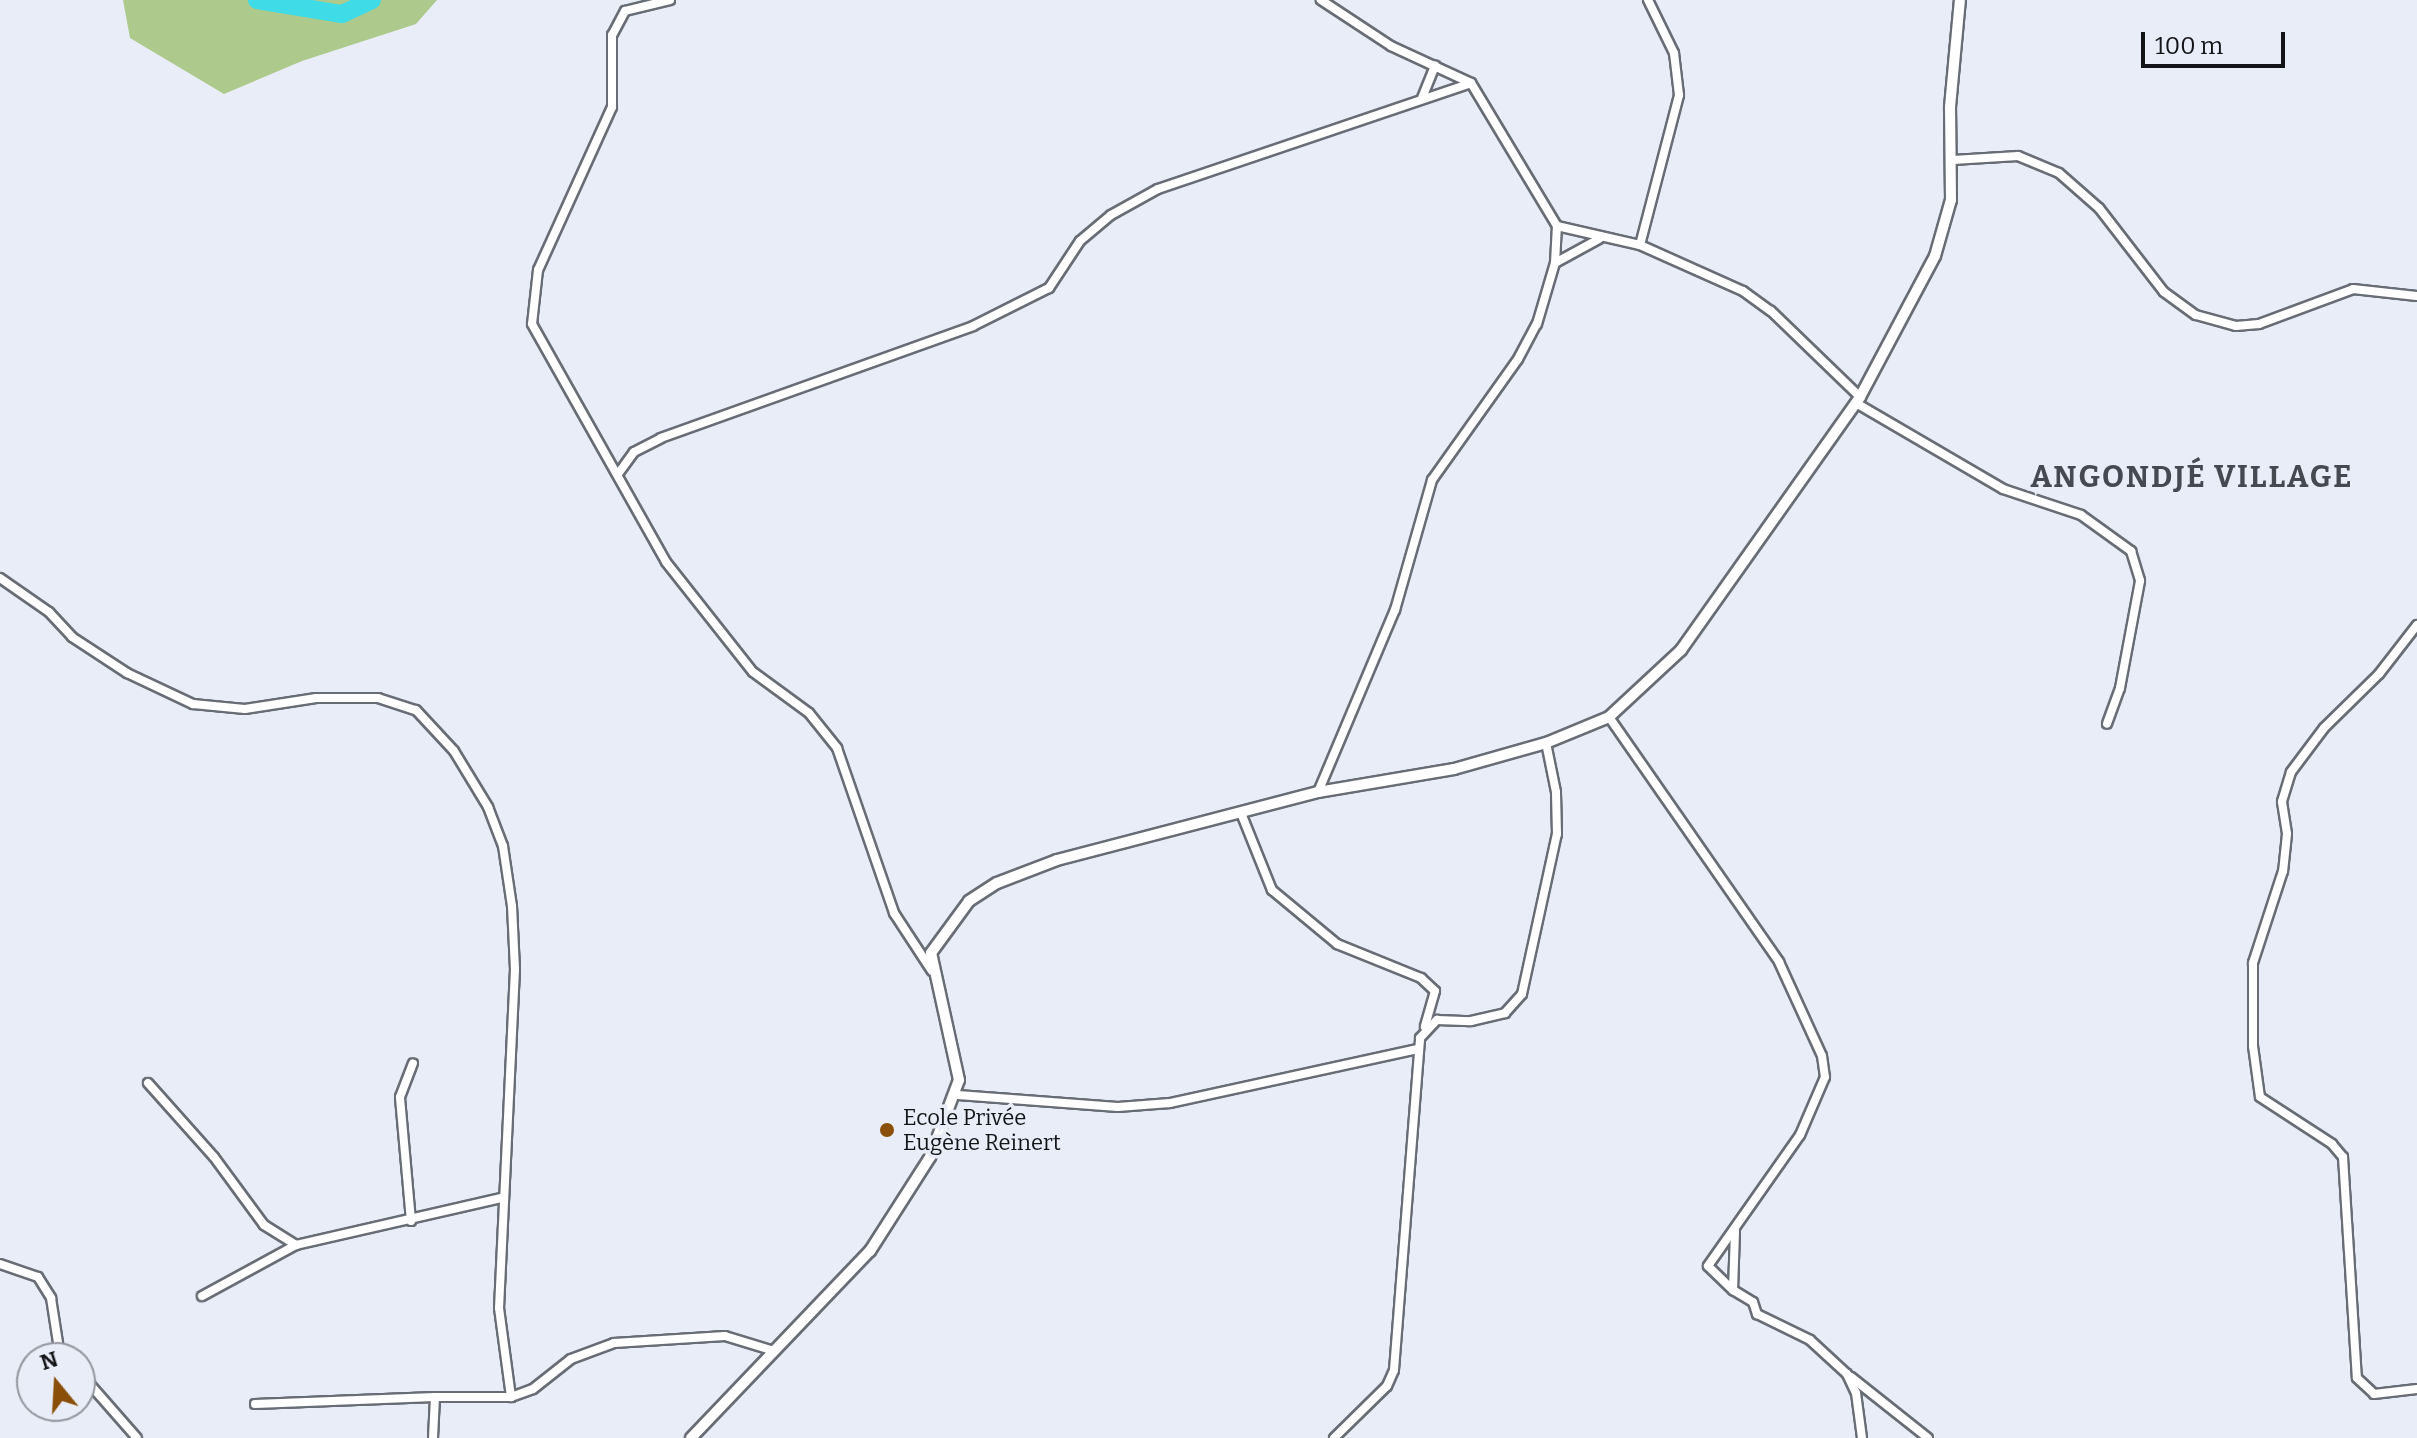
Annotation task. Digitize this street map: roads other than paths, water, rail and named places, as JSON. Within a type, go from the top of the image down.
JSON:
[{"type":"street","points":[[670,0],[625,11],[612,35],[612,107],[538,270],[532,299],[538,341],[618,474],[666,562],[753,672],[809,713],[837,748],[894,913],[932,971]]},
{"type":"street","points":[[1318,792],[1395,610],[1432,480],[1446,453],[1518,359],[1537,324],[1555,263],[1557,226],[1471,83],[1380,40],[1321,0]]},
{"type":"street","points":[[1640,245],[1679,95],[1674,53],[1648,0]]},
{"type":"street","points":[[691,1438],[771,1350],[851,1272],[893,1222],[958,1095],[956,1047],[932,971],[931,953],[951,920],[997,883],[1057,860],[1318,792],[1430,775],[1546,743],[1609,717],[1660,673],[1706,620],[1858,400],[1901,328],[1944,234],[1953,160],[1950,107],[1960,0]]},
{"type":"street","points":[[1422,98],[1435,66]]},
{"type":"street","points":[[618,474],[634,452],[661,438],[973,326],[1049,288],[1080,241],[1111,215],[1158,189],[1471,83]]},
{"type":"street","points":[[1953,160],[2018,156],[2059,173],[2099,208],[2164,292],[2196,315],[2248,325],[2353,289],[2417,296]]},
{"type":"street","points":[[1557,226],[1599,239],[1640,245],[1743,291],[1858,400],[2003,489],[2081,515],[2131,551],[2140,581],[2120,688],[2107,724]]},
{"type":"street","points":[[1555,263],[1599,239]]},
{"type":"street","points":[[0,578],[49,612],[83,645],[127,673],[193,704],[245,709],[316,698],[378,698],[416,710],[432,724],[488,807],[503,846],[515,969],[499,1308],[511,1397]]},
{"type":"street","points":[[2417,625],[2379,674],[2324,728],[2291,772],[2282,802],[2287,834],[2283,871],[2253,963],[2253,1046],[2260,1097],[2332,1144],[2343,1157],[2357,1378],[2374,1394],[2417,1389]]},
{"type":"street","points":[[1609,717],[1779,962],[1822,1056],[1825,1077],[1815,1107],[1708,1266],[1733,1290],[1753,1302],[1757,1314],[1810,1340],[1847,1374],[1928,1438]]},
{"type":"street","points":[[1424,1030],[1437,1020],[1471,1021],[1505,1013],[1522,994],[1557,834],[1556,792],[1546,743]]},
{"type":"street","points":[[1241,813],[1272,890],[1337,944],[1421,978],[1435,991],[1417,1049],[1394,1370],[1387,1386],[1334,1438]]},
{"type":"street","points":[[958,1095],[1118,1107],[1170,1103],[1417,1049]]},
{"type":"street","points":[[411,1221],[400,1097],[413,1063]]},
{"type":"street","points":[[148,1083],[214,1157],[264,1225],[296,1245]]},
{"type":"street","points":[[202,1296],[296,1245],[502,1198]]},
{"type":"street","points":[[1733,1290],[1735,1230]]},
{"type":"street","points":[[0,1264],[38,1277],[51,1298],[58,1342]]},
{"type":"street","points":[[255,1404],[511,1397],[533,1389],[571,1359],[614,1343],[725,1336],[771,1350]]},
{"type":"street","points":[[1847,1374],[1856,1393],[1862,1438]]},
{"type":"street","points":[[96,1391],[137,1438]]},
{"type":"street","points":[[433,1438],[435,1397]]},
{"type":"waterway","points":[[257,0],[342,14],[372,0]]},
{"type":"place","name":"Ecole Privée Eugène Reinert","points":[[887,1130]]},
{"type":"district","name":"ANGONDJÉ VILLAGE","points":[[2192,477]]}]
